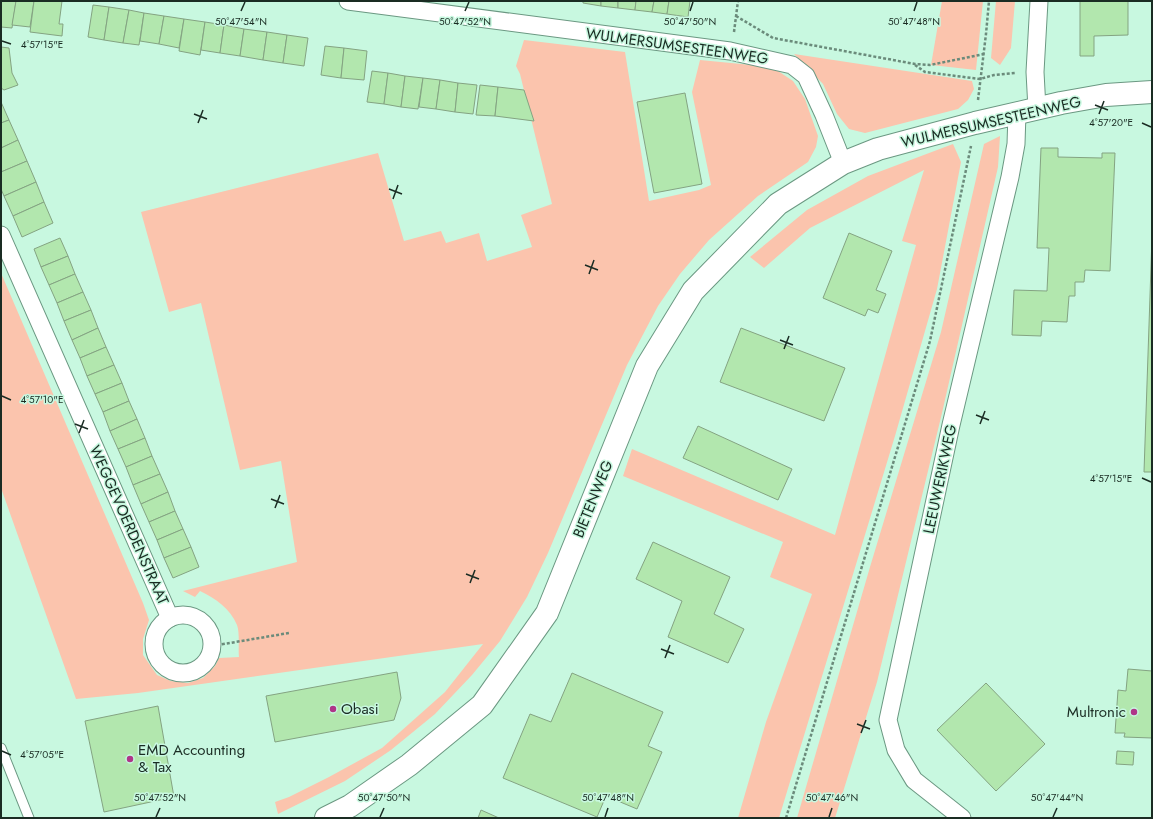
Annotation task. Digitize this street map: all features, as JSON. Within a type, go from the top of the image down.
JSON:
[{"type":"street","name":"WULMERSUMSESTEENWEG","points":[[348,1],[730,51],[792,65],[806,76],[824,115],[843,163],[878,149],[975,123],[1027,111],[1106,95],[1152,92]]},
{"type":"street","name":"LEEUWERIKWEG","points":[[962,818],[914,780],[896,750],[888,720],[952,425],[1010,177],[1016,144],[1027,111],[1035,72],[1039,1]]},
{"type":"street","name":"BIETENWEG","points":[[326,818],[350,806],[409,766],[482,704],[547,613],[647,366],[694,290],[778,204],[843,163]]},
{"type":"street","name":"WEGGEVOERDENSTRAAT","points":[[1,235],[170,618]]},
{"type":"street","name":"WEGGEVOERDENSTRAAT","points":[[179,615],[189,615],[198,619],[205,625],[210,633],[212,646],[212,652],[202,667],[194,672],[179,674],[165,668],[158,660],[154,651],[154,641],[156,632],[162,624],[170,618],[179,615]]},
{"type":"lane","points":[[1,748],[29,818]]},
{"type":"path","points":[[738,1],[736,16],[773,38],[915,64],[930,65],[984,54]]},
{"type":"path","points":[[980,79],[989,1]]},
{"type":"path","points":[[915,64],[925,72],[980,79],[994,75],[1035,72]]},
{"type":"path","points":[[786,818],[930,341],[966,175],[975,123]]},
{"type":"path","points":[[212,646],[289,633]]},
{"type":"shaded area","points":[[942,1],[983,1],[976,70],[931,65]]},
{"type":"shaded area","points":[[996,1],[1015,1],[1011,48],[1000,65],[991,58]]},
{"type":"shaded area","points":[[524,40],[625,52],[649,201],[699,190],[711,185],[692,92],[700,60],[762,66],[778,71],[793,81],[805,99],[818,136],[816,147],[808,162],[758,196],[709,240],[680,274],[658,306],[627,365],[548,553],[527,597],[500,641],[472,675],[435,714],[391,750],[345,781],[278,814],[275,802],[289,797],[329,777],[382,748],[445,692],[483,644],[138,693],[76,699],[1,488],[1,273],[143,603],[149,620],[143,639],[143,655],[157,675],[171,681],[188,683],[203,678],[215,666],[219,658],[239,657],[238,628],[231,614],[212,597],[200,591],[195,597],[183,591],[297,562],[281,461],[240,470],[201,303],[169,312],[141,212],[378,153],[404,241],[441,231],[446,243],[479,233],[487,261],[532,247],[521,215],[552,204],[520,74],[516,66]]},
{"type":"shaded area","points":[[794,54],[972,81],[974,89],[968,100],[958,109],[865,133],[849,129],[837,114],[823,84]]},
{"type":"shaded area","points":[[1000,136],[998,167],[942,413],[877,682],[835,818],[797,818],[870,567],[941,332],[984,144]]},
{"type":"shaded area","points":[[953,144],[961,162],[937,289],[895,436],[779,818],[738,818],[766,722],[812,594],[770,577],[783,542],[623,476],[632,449],[835,535],[916,245],[902,241],[924,170],[810,228],[764,268],[750,257],[807,210],[868,176]]},
{"type":"building","points":[[1,1],[16,1],[12,28],[1,27]]},
{"type":"building","points":[[16,1],[34,1],[30,27],[12,25]]},
{"type":"building","points":[[34,1],[62,1],[59,24],[63,24],[62,36],[30,32]]},
{"type":"building","points":[[583,1],[601,1],[601,6],[583,3]]},
{"type":"building","points":[[601,1],[618,1],[618,8],[601,6]]},
{"type":"building","points":[[618,1],[636,1],[635,10],[618,8]]},
{"type":"building","points":[[636,1],[654,1],[652,12],[635,10]]},
{"type":"building","points":[[654,1],[669,1],[667,14],[652,12]]},
{"type":"building","points":[[669,1],[690,1],[688,17],[667,14]]},
{"type":"building","points":[[1080,1],[1128,1],[1128,35],[1094,36],[1094,56],[1080,56]]},
{"type":"building","points":[[93,5],[109,7],[104,40],[88,37]]},
{"type":"building","points":[[109,7],[129,10],[123,43],[104,40]]},
{"type":"building","points":[[129,10],[144,13],[139,45],[123,43]]},
{"type":"building","points":[[144,13],[164,16],[159,44],[140,41]]},
{"type":"building","points":[[164,16],[184,19],[179,48],[159,44]]},
{"type":"building","points":[[184,19],[205,22],[200,55],[179,51]]},
{"type":"building","points":[[205,22],[224,25],[220,53],[201,50]]},
{"type":"building","points":[[224,25],[244,29],[240,56],[220,53]]},
{"type":"building","points":[[244,29],[267,32],[263,60],[240,56]]},
{"type":"building","points":[[267,32],[287,35],[283,63],[263,60]]},
{"type":"building","points":[[287,35],[308,38],[304,66],[283,63]]},
{"type":"building","points":[[325,46],[344,48],[341,78],[321,75]]},
{"type":"building","points":[[1,47],[9,48],[12,73],[18,85],[4,90],[1,88]]},
{"type":"building","points":[[344,48],[367,51],[364,80],[341,78]]},
{"type":"building","points":[[372,71],[388,73],[384,104],[367,102]]},
{"type":"building","points":[[388,73],[405,76],[401,107],[384,104]]},
{"type":"building","points":[[405,76],[423,78],[418,109],[401,107]]},
{"type":"building","points":[[423,78],[440,80],[436,109],[419,107]]},
{"type":"building","points":[[440,80],[458,83],[455,112],[436,109]]},
{"type":"building","points":[[458,83],[477,85],[473,114],[455,112]]},
{"type":"building","points":[[480,85],[498,87],[495,116],[476,115]]},
{"type":"building","points":[[498,87],[524,90],[534,121],[495,116]]},
{"type":"building","points":[[685,93],[702,184],[654,193],[637,102]]},
{"type":"building","points":[[1,102],[9,120],[1,123]]},
{"type":"building","points":[[9,120],[18,140],[1,148],[1,123]]},
{"type":"building","points":[[18,140],[27,161],[1,172],[1,148]]},
{"type":"building","points":[[1041,148],[1058,148],[1058,157],[1102,158],[1102,153],[1115,153],[1110,271],[1085,270],[1084,282],[1075,282],[1075,296],[1069,296],[1067,322],[1042,321],[1041,336],[1012,335],[1014,290],[1047,291],[1049,248],[1037,248]]},
{"type":"building","points":[[27,161],[36,182],[4,196],[1,189],[1,172]]},
{"type":"building","points":[[36,182],[44,202],[13,216],[4,196]]},
{"type":"building","points":[[44,202],[53,223],[22,237],[13,216]]},
{"type":"building","points":[[849,233],[892,251],[876,290],[886,294],[878,313],[868,309],[865,316],[823,298]]},
{"type":"building","points":[[1152,237],[1152,472],[1144,472]]},
{"type":"building","points":[[60,238],[68,256],[41,267],[34,249]]},
{"type":"building","points":[[68,256],[75,274],[49,285],[41,267]]},
{"type":"building","points":[[75,274],[83,292],[57,303],[49,285]]},
{"type":"building","points":[[83,292],[91,310],[64,321],[57,303]]},
{"type":"building","points":[[91,310],[98,328],[72,340],[64,321]]},
{"type":"building","points":[[98,328],[106,347],[80,358],[72,340]]},
{"type":"building","points":[[741,328],[845,368],[824,421],[720,382]]},
{"type":"building","points":[[106,347],[114,365],[87,376],[80,358]]},
{"type":"building","points":[[114,365],[122,383],[95,394],[87,376]]},
{"type":"building","points":[[122,383],[129,401],[103,412],[95,394]]},
{"type":"building","points":[[129,401],[137,419],[110,431],[103,412]]},
{"type":"building","points":[[137,419],[145,438],[118,449],[110,431]]},
{"type":"building","points":[[698,426],[792,469],[778,500],[683,458]]},
{"type":"building","points":[[145,438],[152,456],[126,467],[118,449]]},
{"type":"building","points":[[152,456],[160,474],[133,485],[126,467]]},
{"type":"building","points":[[160,474],[168,492],[141,504],[133,485]]},
{"type":"building","points":[[168,492],[175,511],[149,522],[141,504]]},
{"type":"building","points":[[175,511],[183,529],[157,540],[149,522]]},
{"type":"building","points":[[183,529],[191,547],[164,558],[157,540]]},
{"type":"building","points":[[653,542],[730,577],[714,614],[744,629],[728,663],[668,637],[682,601],[636,579]]},
{"type":"building","points":[[191,547],[199,567],[173,578],[164,558]]},
{"type":"building","name":"Multronic","points":[[1128,669],[1152,671],[1152,738],[1124,737],[1125,733],[1115,733],[1118,690],[1126,691]]},
{"type":"building","name":"Obasi","points":[[397,672],[401,698],[394,720],[275,742],[266,696]]},
{"type":"building","points":[[572,673],[663,712],[648,746],[662,752],[637,809],[606,796],[597,817],[503,778],[530,714],[551,722]]},
{"type":"building","points":[[986,683],[1045,744],[996,791],[937,730]]},
{"type":"building","name":"EMD Accounting & Tax","points":[[158,706],[174,797],[104,812],[85,721]]},
{"type":"building","points":[[1117,751],[1134,752],[1133,765],[1116,764]]},
{"type":"building","points":[[481,810],[499,818],[478,818]]},
{"type":"place","name":"Obasi","points":[[333,709]]},
{"type":"place","name":"Multronic","points":[[1134,712]]},
{"type":"place","name":"EMD Accounting & Tax","points":[[130,759]]}]
